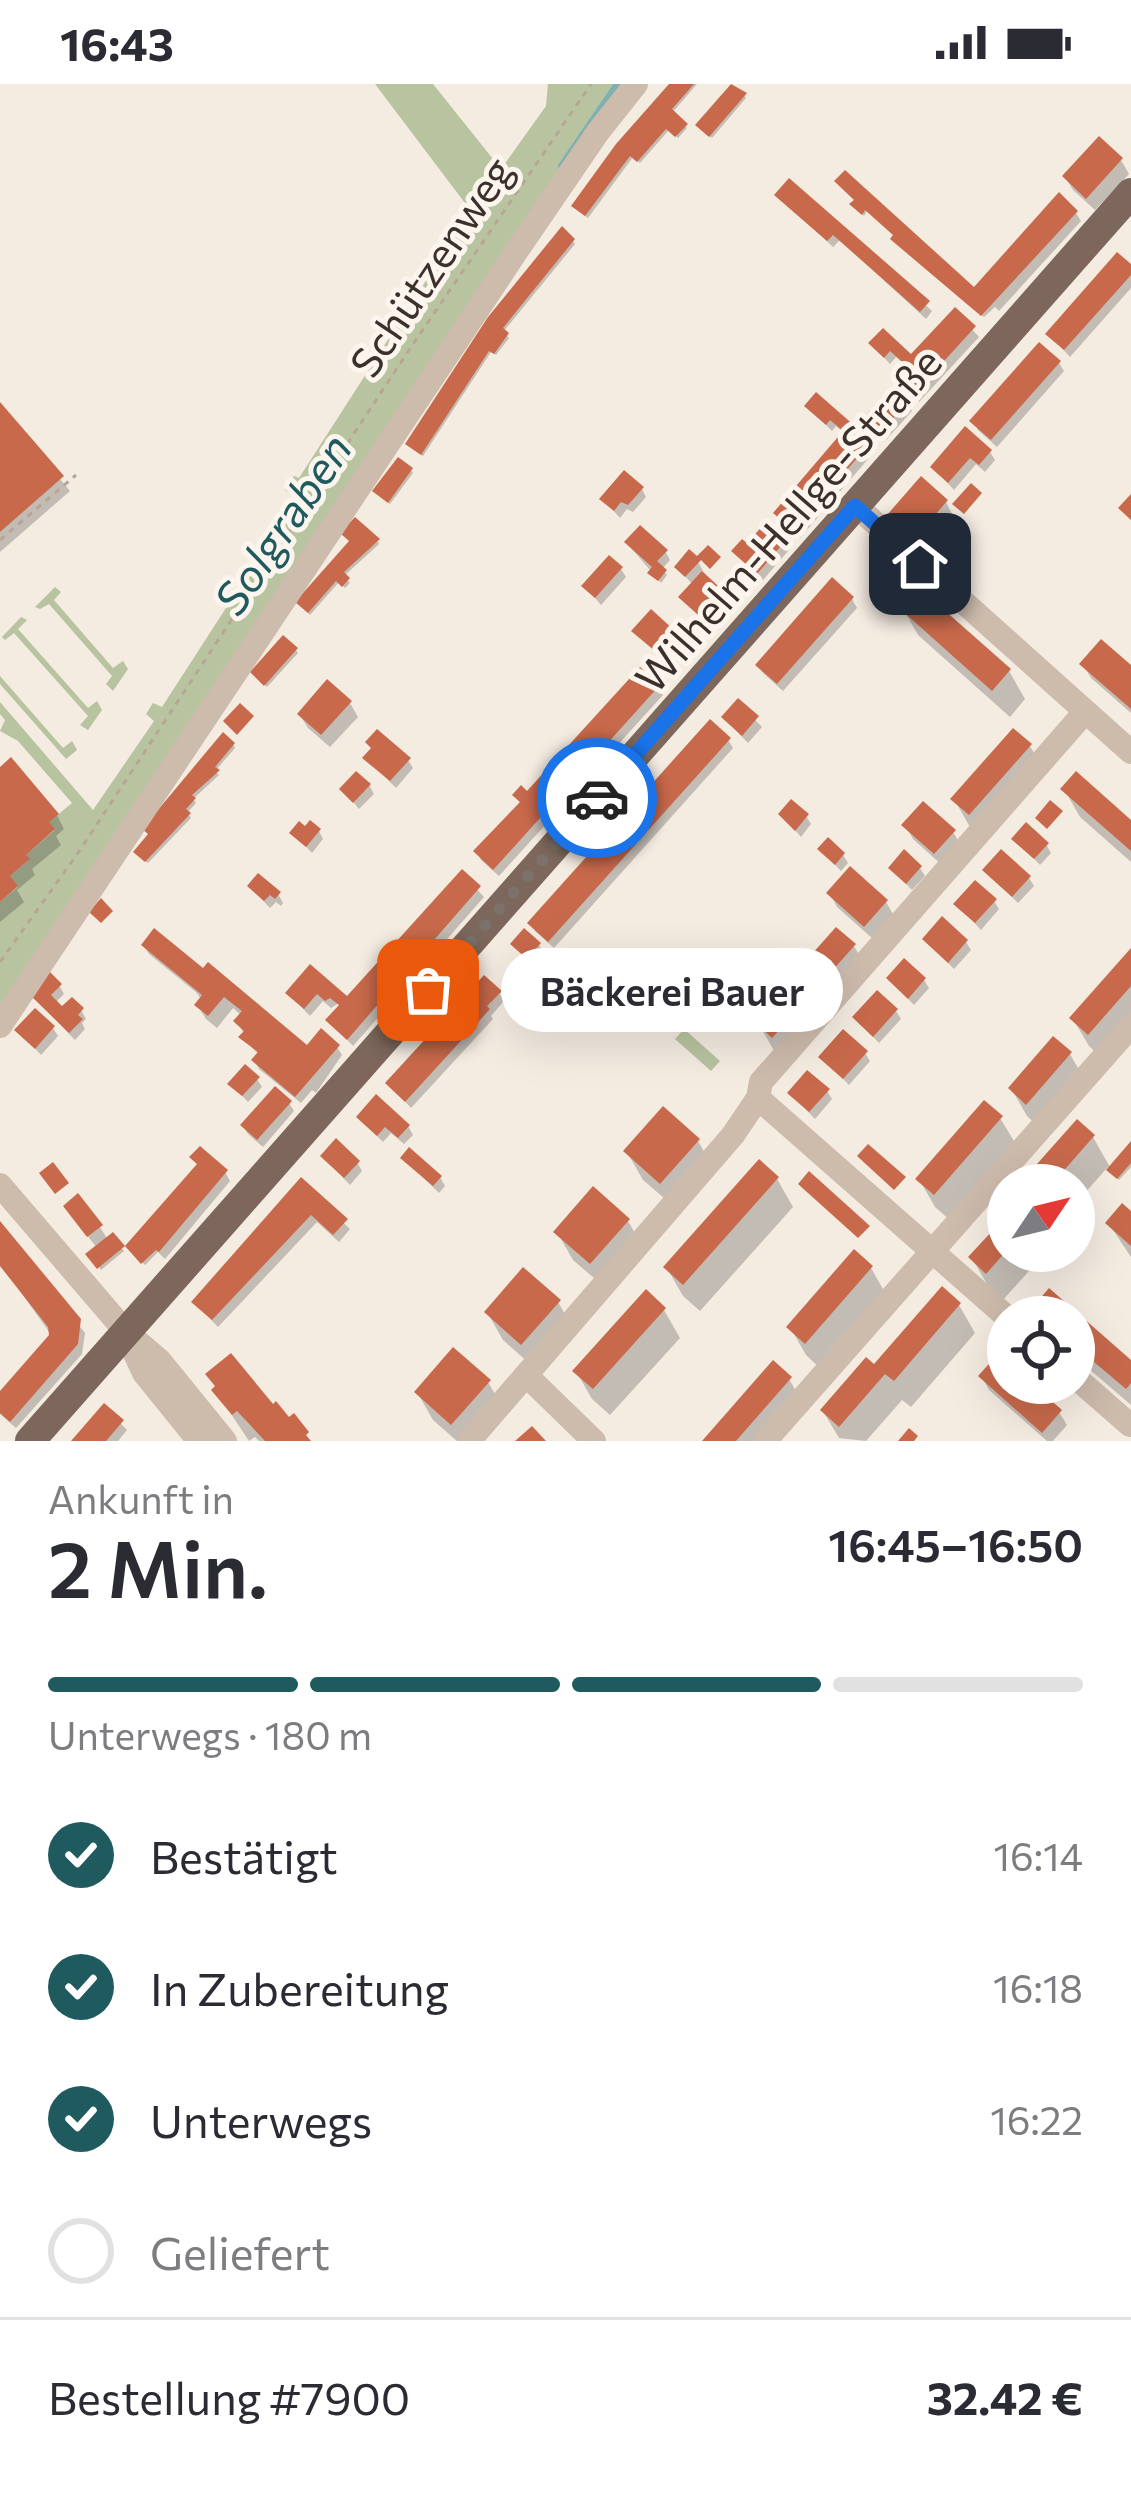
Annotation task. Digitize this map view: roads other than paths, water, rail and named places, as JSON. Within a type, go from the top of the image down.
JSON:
[{"type":"main road","name":"Wilhelm-Hellge-Straße","points":[[30,1441],[1131,193]]},
{"type":"street","points":[[0,1025],[533,227],[636,84]]},
{"type":"street","points":[[855,506],[1131,752]]},
{"type":"street","points":[[469,1441],[733,1135],[758,1098],[760,1082],[1085,712]]},
{"type":"street","points":[[765,1441],[1131,1026]]},
{"type":"street","points":[[758,1098],[987,1299]]},
{"type":"street","points":[[0,1185],[125,1331],[160,1361],[225,1441]]},
{"type":"street","points":[[125,1331],[144,1373],[199,1441]]},
{"type":"street","points":[[526,1375],[594,1441]]},
{"type":"street","points":[[1095,1394],[1130,1424],[1116,1441]]},
{"type":"waterway","name":"Solgraben","points":[[561,166],[617,84]]},
{"type":"place","name":"Bäckerei Bauer","points":[[428,990]]}]
